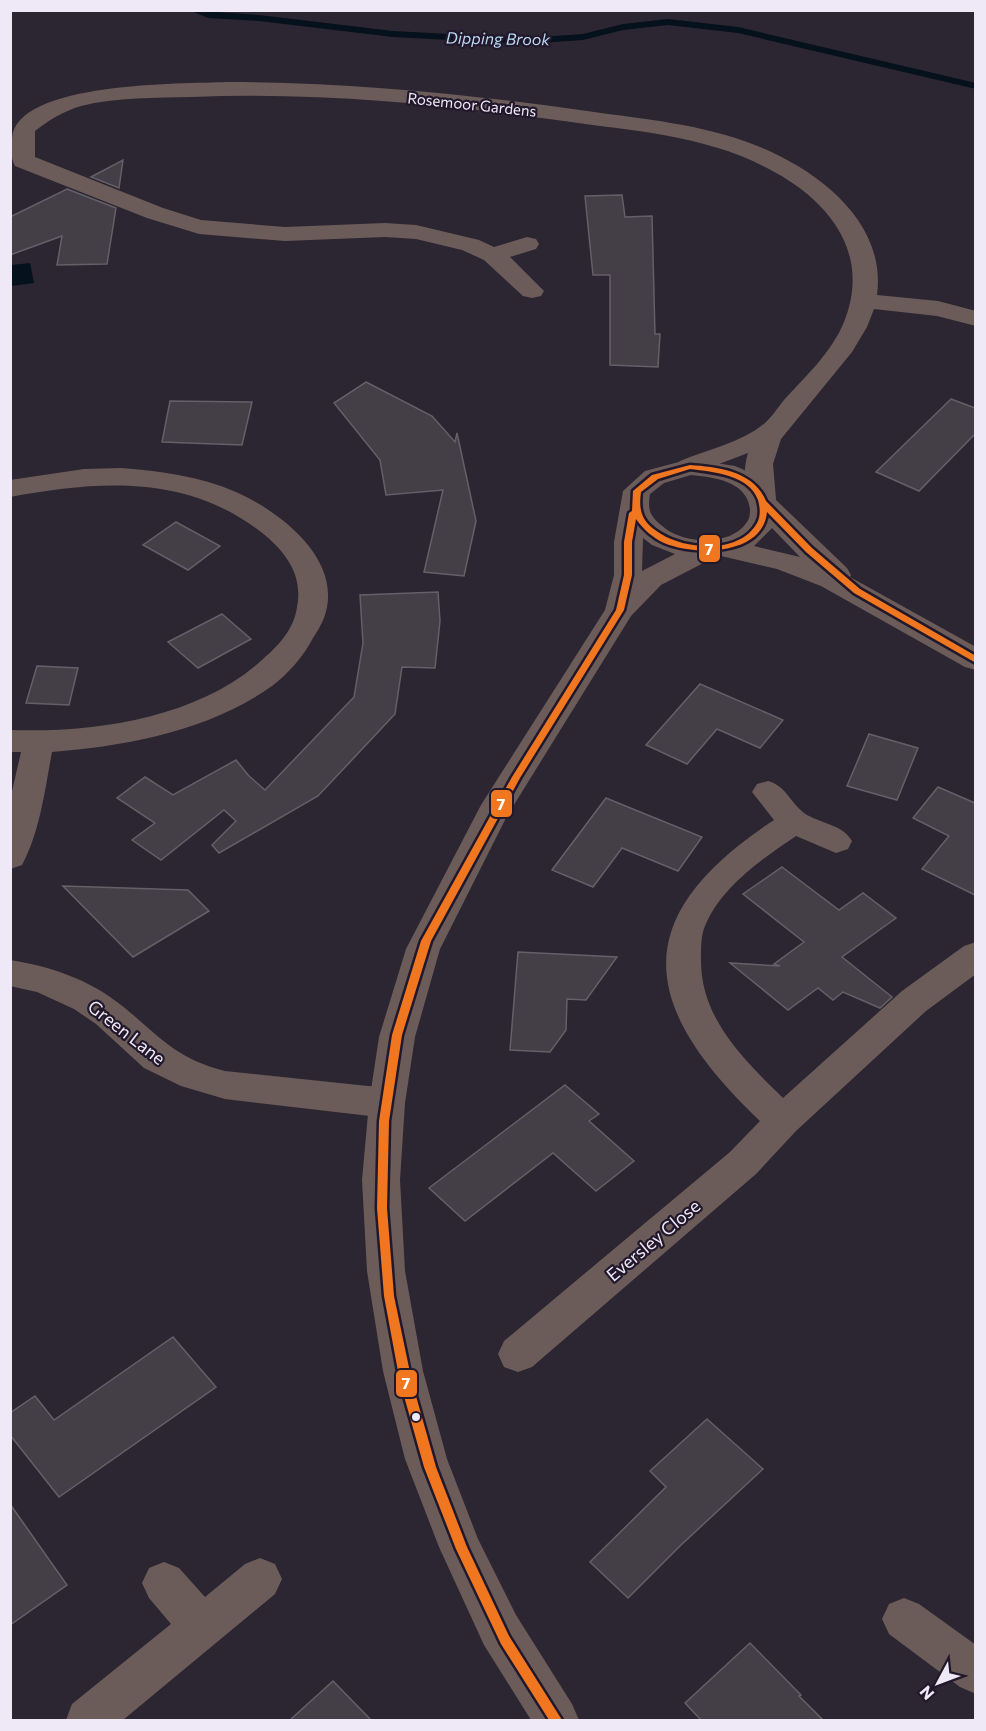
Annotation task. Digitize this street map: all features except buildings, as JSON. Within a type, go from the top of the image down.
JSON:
[{"type":"street","name":"Rosemoor Gardens","points":[[532,291],[493,255],[461,242],[416,232],[385,230],[285,234],[199,227],[155,213],[17,164],[24,129],[33,121],[58,107],[107,96],[192,90],[292,90],[417,98],[543,111],[653,128],[742,148],[786,168],[808,182],[826,198],[853,230],[867,272],[865,301],[857,326],[834,360],[774,429],[762,453],[758,474],[762,501]]},
{"type":"street","points":[[493,255],[527,244]]},
{"type":"street","points":[[865,301],[938,309],[975,319]]},
{"type":"street","name":"Rosemoor Gardens","points":[[690,468],[749,443],[774,429]]},
{"type":"street","points":[[620,610],[628,575],[628,542],[633,500],[640,487],[652,477],[669,470],[690,468],[726,472],[754,488],[762,501],[801,542],[857,591]]},
{"type":"street","points":[[10,489],[60,480],[122,476],[153,477],[200,487],[235,501],[280,532],[297,548],[308,563],[313,597],[310,617],[288,656],[250,686],[202,709],[146,728],[113,735],[24,742],[24,812],[10,857]]},
{"type":"street","points":[[556,1720],[500,1630],[460,1547],[426,1459],[403,1371],[386,1271],[381,1180],[387,1103],[397,1037],[423,949],[492,813],[620,610],[651,579],[714,548],[736,543],[751,536],[760,526],[764,514],[762,501]]},
{"type":"street","points":[[633,513],[640,524],[652,535],[668,543],[688,548],[714,548],[775,560],[808,570],[857,591],[975,660]]},
{"type":"street","points":[[768,792],[794,822],[836,841]]},
{"type":"street","points":[[783,1120],[747,1086],[705,1034],[687,997],[682,962],[687,927],[705,897],[729,870],[750,852],[794,822]]},
{"type":"street","name":"Eversley Close","points":[[518,1354],[743,1163],[783,1120],[914,1001],[975,955]]},
{"type":"street","name":"Green Lane","points":[[10,973],[28,975],[70,991],[107,1014],[165,1062],[204,1080],[225,1085],[387,1103]]},
{"type":"street","points":[[88,1720],[260,1580]]},
{"type":"street","points":[[164,1583],[202,1627]]},
{"type":"street","points":[[904,1619],[975,1672]]},
{"type":"water","points":[[30,263],[34,283],[11,286],[11,265]]},
{"type":"waterway","name":"Dipping Brook","points":[[193,10],[208,15],[259,18],[393,34],[526,41],[583,37],[623,27],[668,22],[738,30],[976,86]]},
{"type":"transit line","name":"7","points":[[690,467],[711,469],[733,475],[744,480],[759,494],[763,504],[763,518],[750,536],[724,547],[694,548],[666,541],[640,520],[636,511],[637,491],[655,477],[690,467]]},
{"type":"transit line","name":"7","points":[[763,503],[809,550],[857,591],[976,660]]},
{"type":"transit line","name":"7","points":[[556,1720],[505,1640],[462,1549],[430,1467],[406,1382],[389,1296],[382,1208],[384,1121],[397,1035],[426,941],[516,777],[620,610],[628,575],[628,542],[633,513]]}]
